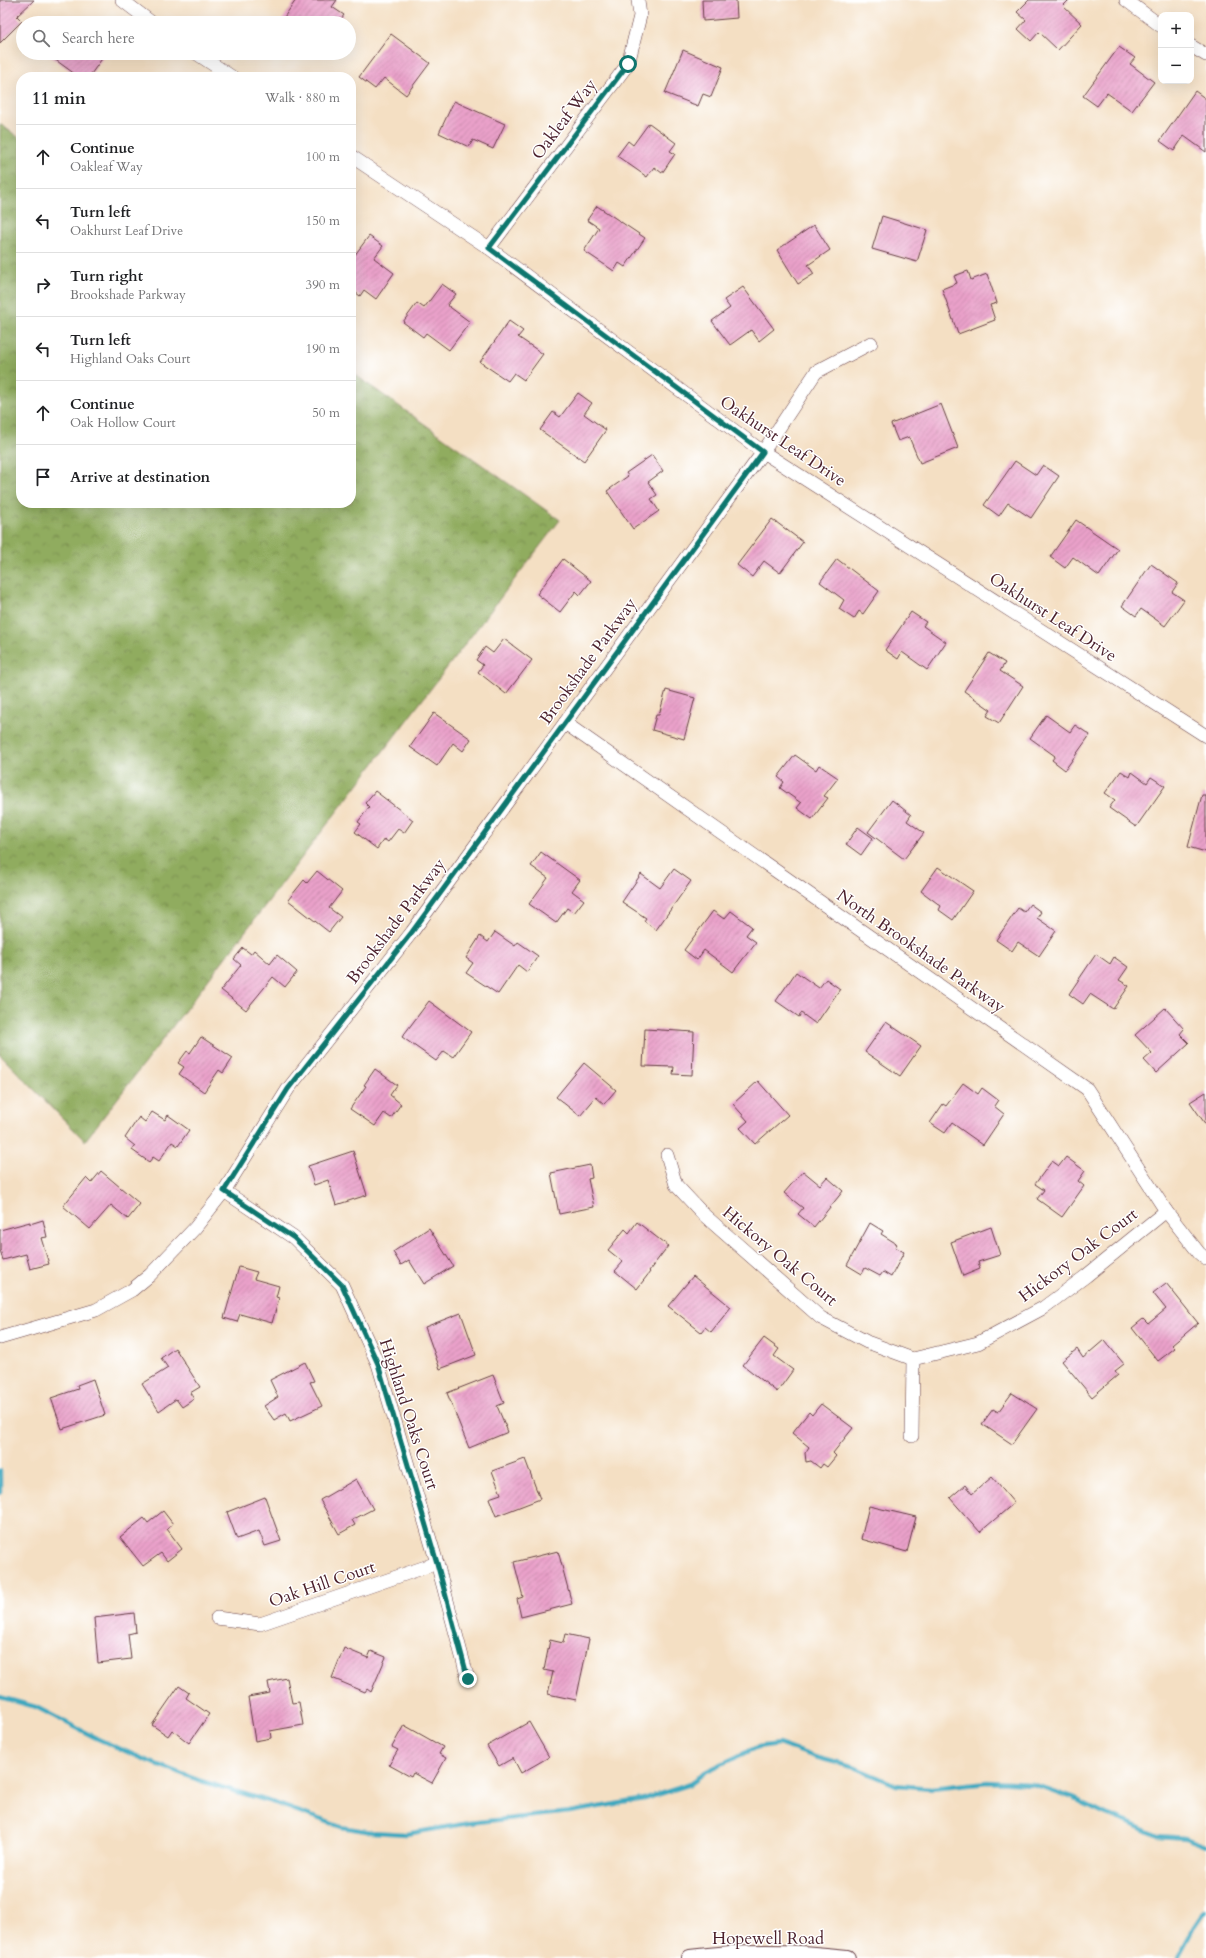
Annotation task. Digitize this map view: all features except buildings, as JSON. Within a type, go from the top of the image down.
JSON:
[{"type":"street","points":[[122,0],[143,16]]},
{"type":"street","name":"Oakleaf Way","points":[[489,248],[628,64],[640,16],[638,0]]},
{"type":"street","points":[[1126,0],[1158,24]]},
{"type":"street","points":[[1194,48],[1206,55]]},
{"type":"street","points":[[206,60],[224,72]]},
{"type":"street","name":"Oakhurst Leaf Drive","points":[[356,159],[489,248],[763,452],[1206,736]]},
{"type":"street","name":"Brookshade Parkway","points":[[0,1338],[96,1310],[132,1290],[167,1259],[195,1228],[224,1191],[288,1089],[412,932],[564,722],[763,452],[816,372],[871,343]]},
{"type":"street","name":"North Brookshade Parkway","points":[[564,722],[1087,1089],[1166,1211],[1199,1253],[1206,1259]]},
{"type":"street","name":"Hickory Oak Court","points":[[667,1156],[676,1185],[704,1215],[821,1318],[867,1342],[913,1359],[978,1343],[1043,1308],[1086,1276],[1166,1211]]},
{"type":"street","name":"Highland Oaks Court","points":[[224,1191],[294,1238],[342,1285],[378,1364],[437,1563],[468,1679]]},
{"type":"street","points":[[912,1436],[913,1359]]},
{"type":"street","name":"Oak Hill Court","points":[[217,1618],[260,1624],[437,1563]]},
{"type":"street","name":"Hopewell Road","points":[[690,1958],[709,1955],[789,1954],[847,1958]]},
{"type":"green space","points":[[0,124],[16,135],[16,508],[356,508],[356,376],[560,520],[85,1141],[0,1055]]},
{"type":"waterway","points":[[0,1471],[0,1493]]},
{"type":"waterway","points":[[0,1697],[36,1707],[98,1739],[148,1761],[201,1781],[275,1803],[341,1827],[372,1832],[406,1834],[469,1823],[570,1812],[644,1799],[688,1785],[707,1771],[757,1747],[779,1744],[815,1757],[856,1768],[896,1785],[932,1788],[987,1782],[1033,1784],[1073,1798],[1157,1836],[1185,1838],[1206,1846]]},
{"type":"waterway","points":[[1178,1958],[1192,1932],[1206,1911]]},
{"type":"route","points":[[468,1679],[437,1563],[378,1364],[342,1285],[294,1238],[224,1191],[288,1089],[412,932],[564,722],[763,452],[489,248],[628,64]]}]
